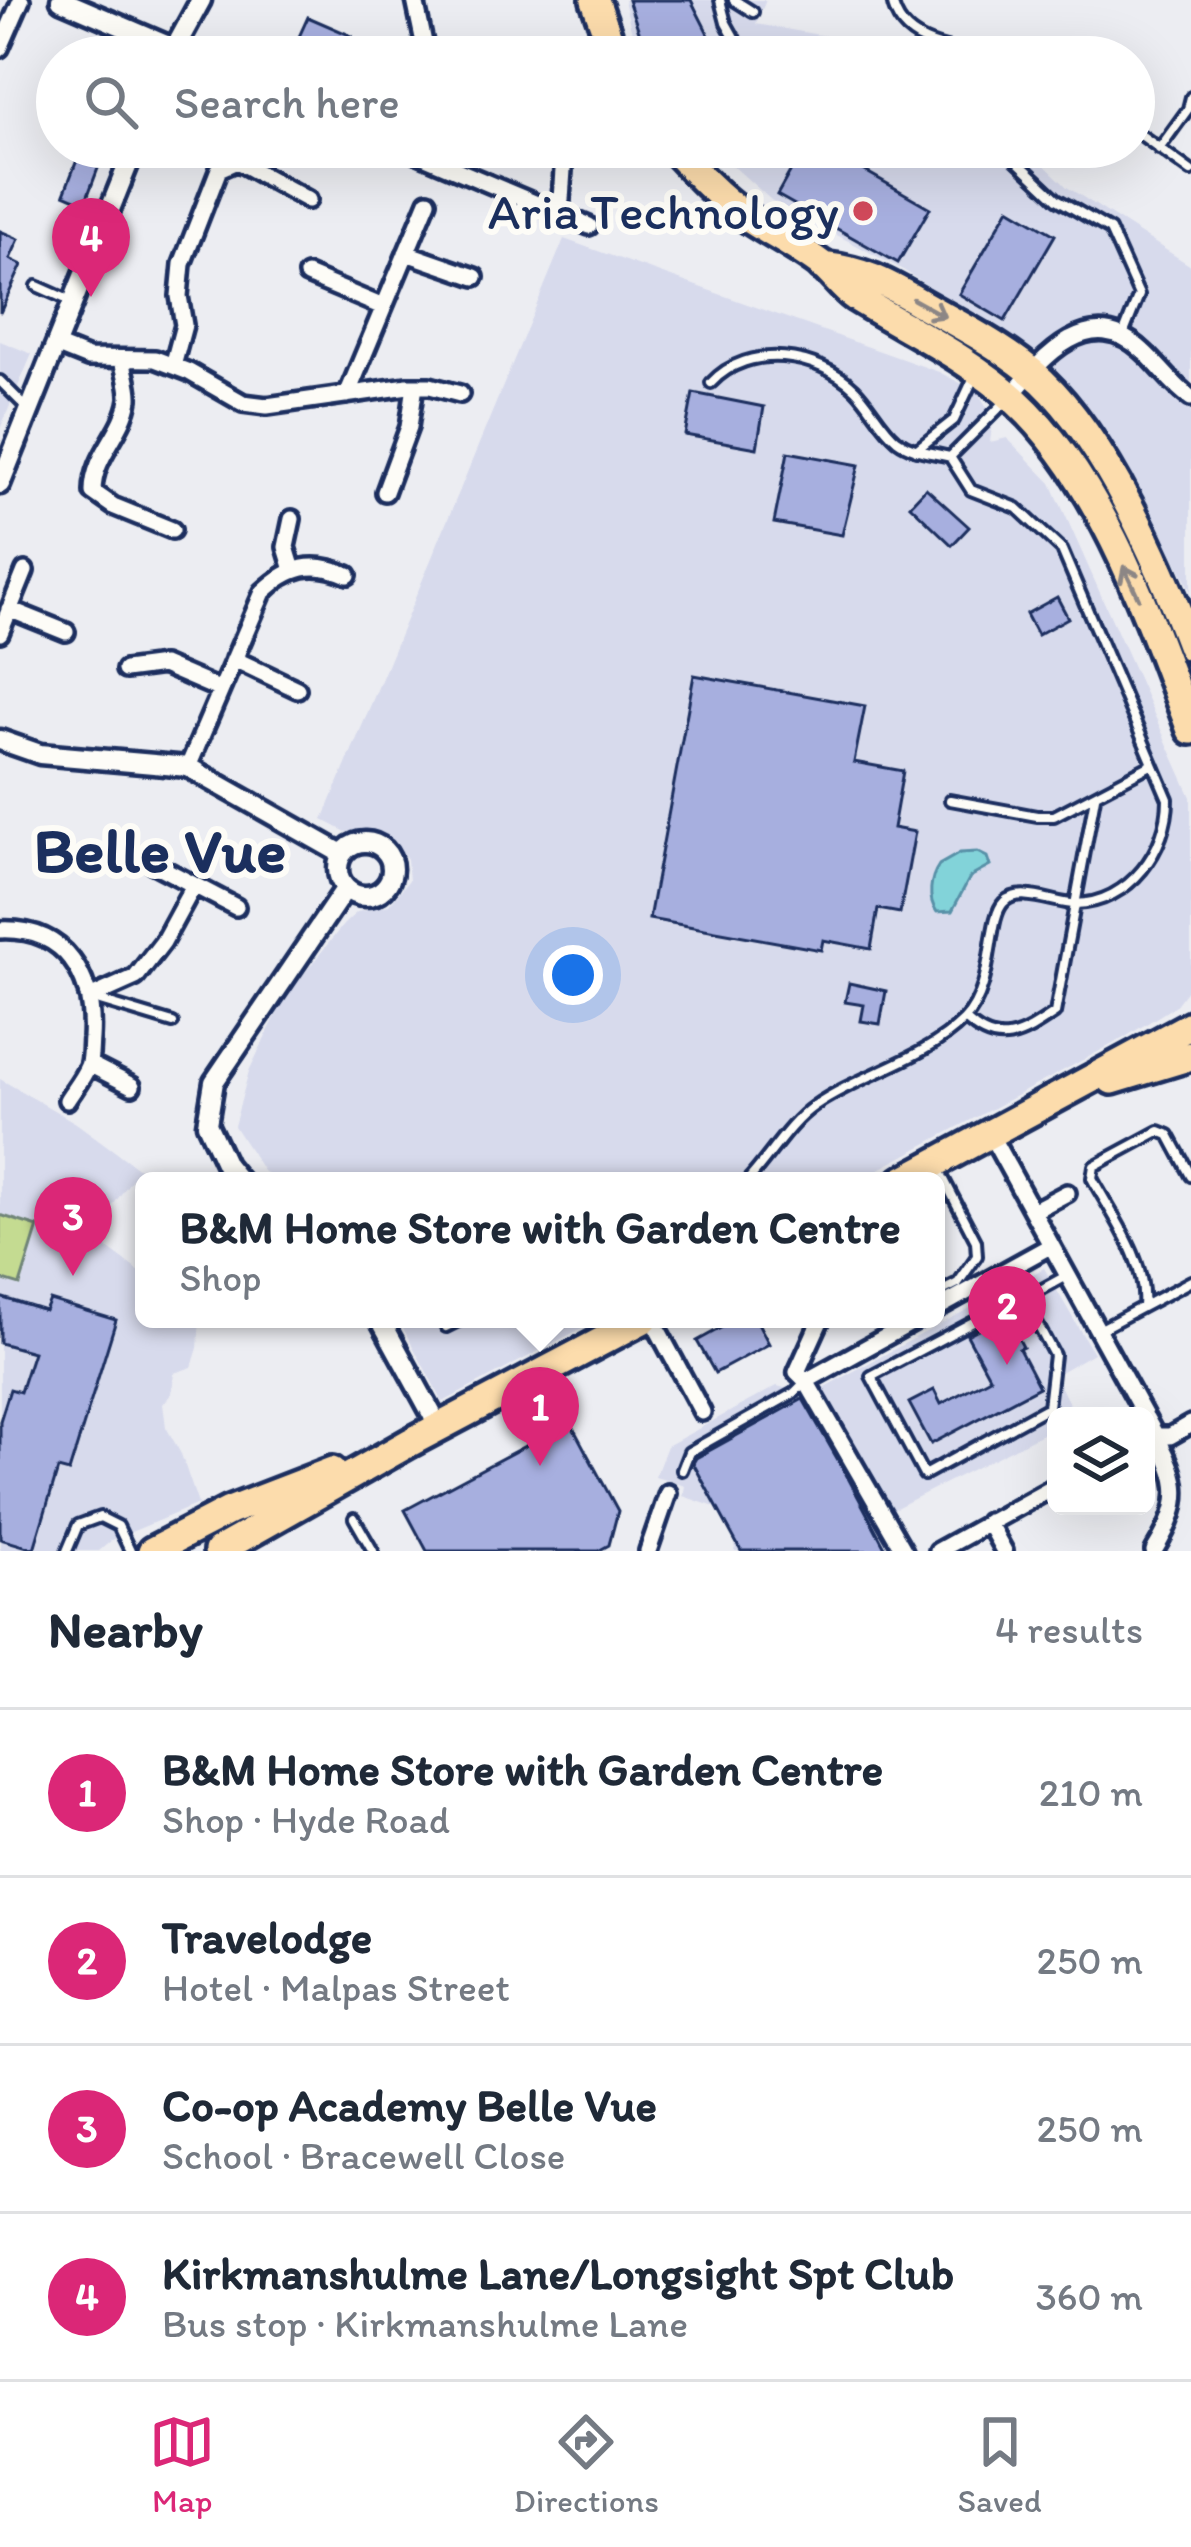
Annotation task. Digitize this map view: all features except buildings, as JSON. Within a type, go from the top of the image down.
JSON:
[{"type":"highway","points":[[595,0],[608,36]]},
{"type":"highway","points":[[690,168],[742,214],[822,266],[850,294],[1012,396],[1058,448],[1092,503],[1148,620],[1191,730]]},
{"type":"highway","points":[[822,266],[862,271],[955,322],[1031,372],[1094,448],[1160,570],[1191,647]]},
{"type":"highway","points":[[1068,1093],[1148,1047],[1189,1034]]},
{"type":"highway","points":[[918,1172],[1189,1034]]},
{"type":"highway","points":[[218,1551],[409,1443],[631,1328]]},
{"type":"highway","points":[[152,1551],[268,1494],[409,1443]]},
{"type":"highway","points":[[188,1551],[305,1502]]},
{"type":"street","points":[[0,48],[21,0]]},
{"type":"street","points":[[61,0],[137,36]]},
{"type":"street","points":[[180,36],[201,0]]},
{"type":"street","points":[[415,0],[423,36]]},
{"type":"street","points":[[0,484],[127,168]]},
{"type":"street","points":[[173,366],[184,325],[179,296],[182,264],[221,168]]},
{"type":"street","points":[[252,168],[308,200]]},
{"type":"street","points":[[452,168],[589,226]]},
{"type":"street","points":[[560,214],[563,170]]},
{"type":"street","points":[[347,395],[428,200]]},
{"type":"street","points":[[406,253],[475,277]]},
{"type":"street","points":[[307,275],[383,307]]},
{"type":"street","points":[[1012,396],[1069,337],[1094,333],[1123,336],[1191,398]]},
{"type":"street","points":[[58,346],[88,358],[155,359],[243,403],[266,406],[415,386],[460,394]]},
{"type":"street","points":[[122,359],[129,397],[120,423],[103,448],[93,492],[113,506],[172,530]]},
{"type":"street","points":[[385,492],[409,427],[415,386]]},
{"type":"street","points":[[292,519],[286,548],[293,570]]},
{"type":"street","points":[[188,767],[263,592],[293,570],[327,566],[348,575]]},
{"type":"street","points":[[0,633],[25,571]]},
{"type":"street","points":[[10,609],[66,632]]},
{"type":"street","points":[[234,659],[297,688]]},
{"type":"street","points":[[125,670],[164,665],[221,690]]},
{"type":"street","points":[[0,740],[40,754],[188,767],[342,854]]},
{"type":"street","points":[[356,843],[374,843],[388,854],[393,872],[378,894],[361,897],[345,889],[338,872],[342,854],[356,843]]},
{"type":"street","points":[[152,863],[236,907]]},
{"type":"street","points":[[89,998],[136,977],[163,942],[194,884]]},
{"type":"street","points":[[225,1172],[207,1124],[214,1082],[345,889]]},
{"type":"street","points":[[0,929],[26,928],[55,941],[81,972],[93,1012],[89,1064],[67,1100]]},
{"type":"street","points":[[89,1064],[132,1086]]},
{"type":"street","points":[[990,1134],[1138,1407]]},
{"type":"street","points":[[1033,1211],[1067,1193]]},
{"type":"street","points":[[945,1304],[1050,1246]]},
{"type":"street","points":[[385,1328],[439,1427]]},
{"type":"street","points":[[653,1328],[702,1412]]},
{"type":"street","points":[[817,1328],[797,1372],[904,1551]]},
{"type":"street","points":[[806,1381],[902,1328]]},
{"type":"street","points":[[1155,1429],[1169,1436],[1191,1424]]},
{"type":"street","points":[[1154,1551],[1168,1528],[1178,1485],[1155,1440]]},
{"type":"street","points":[[938,1551],[1047,1491]]},
{"type":"street","points":[[648,1551],[668,1493]]},
{"type":"street","points":[[988,1522],[1004,1551]]},
{"type":"lane","points":[[720,0],[733,36]]},
{"type":"lane","points":[[734,0],[753,12]]},
{"type":"lane","points":[[892,0],[902,26],[915,36]]},
{"type":"lane","points":[[1159,149],[1188,109],[1191,97]]},
{"type":"lane","points":[[1155,146],[1191,171]]},
{"type":"lane","points":[[1024,168],[1057,199],[1110,230],[1139,295],[1123,336]]},
{"type":"lane","points":[[37,286],[75,303]]},
{"type":"lane","points":[[712,382],[723,370],[769,356],[823,367],[850,385],[885,428],[914,451],[950,457],[971,490],[1017,508],[1050,535],[1062,550],[1168,799],[1166,826],[1153,856],[1137,876],[1108,896],[1075,904],[1018,895],[1001,905],[981,996],[965,1019],[941,1039],[811,1108],[755,1172]]},
{"type":"lane","points":[[914,451],[954,420],[976,370]]},
{"type":"lane","points":[[0,382],[30,411]]},
{"type":"lane","points":[[950,457],[1012,396]]},
{"type":"lane","points":[[950,800],[1054,816],[1153,764]]},
{"type":"lane","points":[[965,1019],[994,1039],[1037,1025],[1055,1013],[1095,796]]},
{"type":"lane","points":[[89,998],[173,1023]]},
{"type":"lane","points":[[1143,1306],[1141,1269],[1092,1178],[1094,1166],[1159,1131],[1169,1135],[1191,1176]]},
{"type":"lane","points":[[935,1163],[940,1172]]},
{"type":"lane","points":[[945,1182],[976,1241],[977,1256],[958,1283],[945,1290]]},
{"type":"lane","points":[[1024,1300],[1055,1360],[1048,1407],[924,1474],[872,1376],[1066,1276]]},
{"type":"lane","points":[[1097,1331],[1191,1281]]},
{"type":"lane","points":[[682,1470],[688,1452],[794,1393],[806,1381]]},
{"type":"lane","points":[[67,1551],[79,1525],[100,1517],[118,1526],[130,1551]]},
{"type":"lane","points":[[355,1518],[373,1551]]},
{"type":"shaded area","points":[[624,0],[766,0],[756,24],[825,36],[633,36]]},
{"type":"shaded area","points":[[735,168],[1048,168],[1067,187],[1191,266],[1191,592],[1139,486],[1099,424],[1064,383],[1020,346],[903,270],[771,200]]},
{"type":"shaded area","points":[[564,239],[939,372],[978,392],[993,418],[990,442],[1007,438],[1051,483],[1191,797],[1191,985],[1175,1006],[1122,1039],[874,1172],[264,1172],[234,1126],[249,1071],[285,997],[344,924],[357,912],[389,905],[409,880],[407,859],[391,838],[370,830],[346,832],[323,820]]},
{"type":"shaded area","points":[[0,341],[32,354],[0,429]]},
{"type":"shaded area","points":[[0,1079],[76,1123],[139,1169],[91,1236],[135,1268],[135,1328],[199,1328],[192,1367],[174,1373],[172,1393],[163,1404],[166,1427],[198,1504],[112,1540],[99,1551],[0,1551]]},
{"type":"shaded area","points":[[1044,1268],[1093,1353],[1055,1375],[1071,1407],[1047,1407],[1047,1432],[888,1512],[821,1389],[933,1328],[945,1328],[945,1322]]},
{"type":"shaded area","points":[[403,1328],[582,1328],[443,1402]]},
{"type":"shaded area","points":[[777,1386],[808,1394],[889,1551],[734,1551],[736,1544],[715,1507],[683,1496],[685,1486],[655,1477],[667,1446]]},
{"type":"green space","points":[[0,1215],[38,1227],[20,1285],[0,1279]]},
{"type":"water","points":[[960,853],[987,857],[990,866],[970,877],[952,911],[937,912],[931,888],[939,865]]},
{"type":"place","name":"Aria Technology","points":[[863,211]]},
{"type":"place","name":"Kirkmanshulme Lane/Longsight Spt Club","points":[[91,297]]},
{"type":"place","name":"Co-op Academy Belle Vue","points":[[73,1276]]},
{"type":"place","name":"Travelodge","points":[[1007,1365]]},
{"type":"place","name":"B&M Home Store with Garden Centre","points":[[540,1466]]},
{"type":"district","name":"Belle Vue","points":[[160,850]]}]
